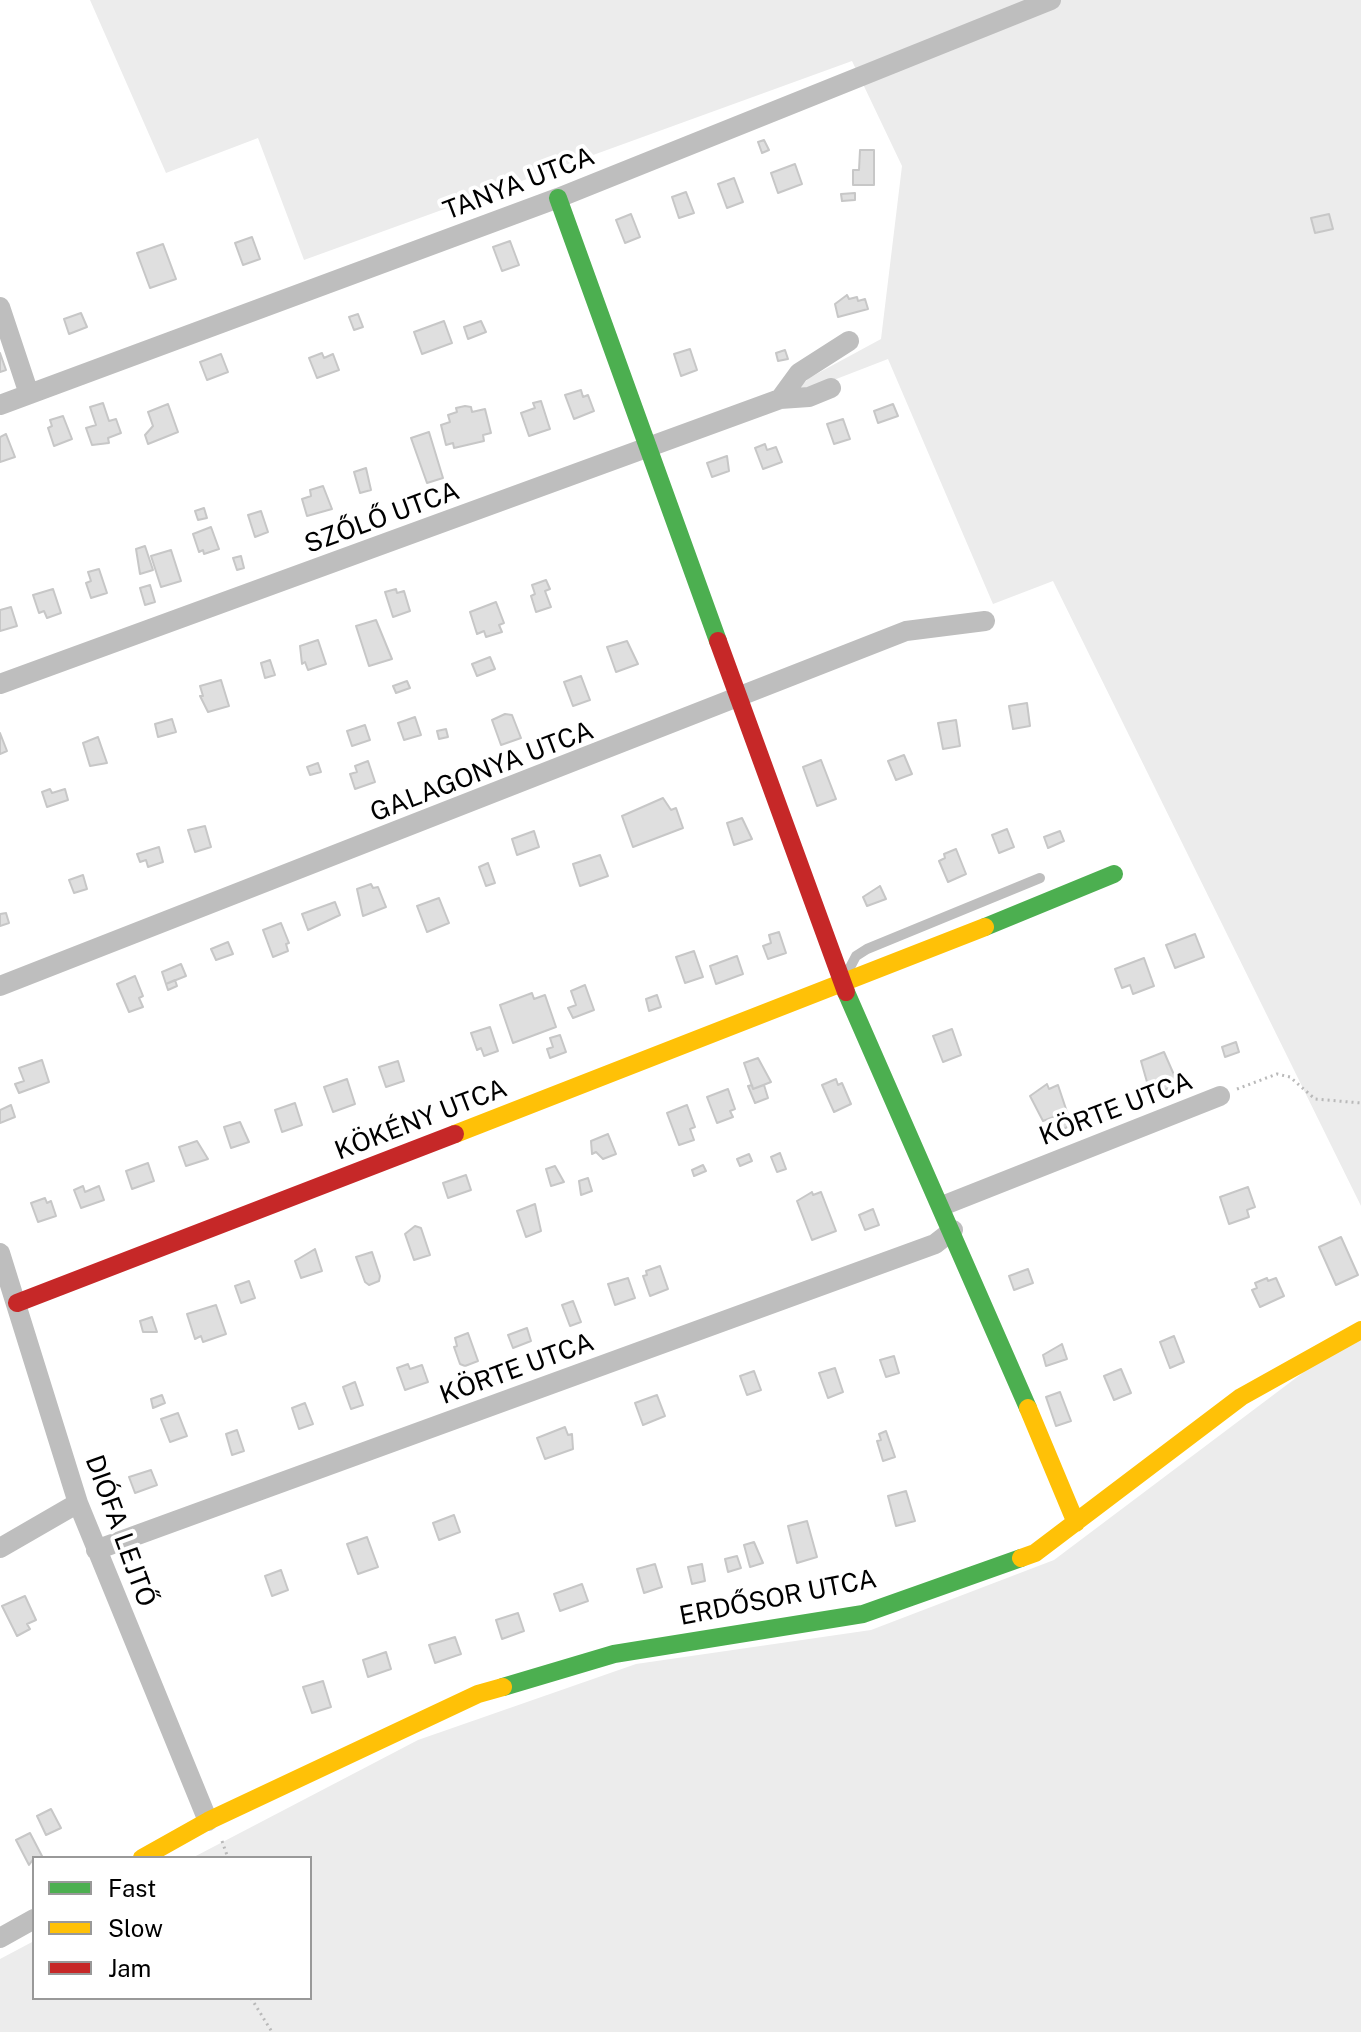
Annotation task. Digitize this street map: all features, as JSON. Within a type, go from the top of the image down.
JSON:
[{"type":"street","name":"TANYA UTCA","points":[[0,405],[558,198],[1051,0]]},
{"type":"street","points":[[558,198],[742,698],[843,985],[953,1230],[1076,1523]]},
{"type":"street","points":[[0,307],[29,394]]},
{"type":"street","name":"SZŐLŐ UTCA","points":[[780,399],[799,373],[849,341]]},
{"type":"street","name":"SZŐLŐ UTCA","points":[[0,684],[780,399],[809,397],[831,388]]},
{"type":"street","name":"GALAGONYA UTCA","points":[[0,986],[742,698],[906,631],[985,621]]},
{"type":"street","name":"KÖKÉNY UTCA","points":[[17,1303],[843,985],[1114,874]]},
{"type":"street","name":"KÖRTE UTCA","points":[[942,1206],[1220,1096]]},
{"type":"street","name":"KÖRTE UTCA","points":[[96,1550],[935,1244],[953,1230]]},
{"type":"street","name":"DIÓFA LEJTŐ","points":[[1,1257],[78,1503],[208,1821]]},
{"type":"street","name":"ERDŐSOR UTCA","points":[[146,1856],[208,1821],[478,1694],[614,1654],[863,1614],[1035,1553],[1241,1397],[1361,1330]]},
{"type":"street","points":[[0,1548],[78,1503]]},
{"type":"street","points":[[0,1938],[32,1920]]},
{"type":"lane","points":[[843,985],[856,956],[867,949],[1040,878]]},
{"type":"path","points":[[1220,1096],[1277,1074],[1290,1077],[1315,1099],[1361,1103]]},
{"type":"path","points":[[252,2000],[272,2032]]},
{"type":"shaded area","points":[[90,0],[1361,0],[1361,1206],[1053,581],[993,604],[888,359],[813,388],[799,388],[809,378],[881,339],[902,166],[852,61],[304,260],[258,138],[166,173]]},
{"type":"shaded area","points":[[1361,1329],[1361,2032],[0,2032],[0,1959],[32,1942],[32,2000],[312,2000],[312,1856],[196,1856],[418,1740],[636,1664],[871,1630],[1054,1560]]},
{"type":"building","points":[[764,140],[769,150],[762,153],[758,142]]},
{"type":"building","points":[[860,150],[874,150],[874,185],[853,185],[853,170],[859,170]]},
{"type":"building","points":[[795,164],[802,184],[778,193],[771,173]]},
{"type":"building","points":[[734,178],[743,202],[727,208],[718,184]]},
{"type":"building","points":[[686,192],[694,213],[679,218],[672,197]]},
{"type":"building","points":[[855,193],[855,200],[842,201],[841,194]]},
{"type":"building","points":[[631,214],[640,237],[625,243],[616,220]]},
{"type":"building","points":[[1329,214],[1333,229],[1315,233],[1311,218]]},
{"type":"building","points":[[252,237],[260,259],[243,265],[235,243]]},
{"type":"building","points":[[510,241],[519,265],[502,271],[493,247]]},
{"type":"building","points":[[163,244],[176,279],[150,288],[137,253]]},
{"type":"building","points":[[847,295],[849,299],[857,297],[858,301],[865,299],[868,309],[838,317],[835,304]]},
{"type":"building","points":[[81,313],[87,327],[69,334],[64,319]]},
{"type":"building","points":[[358,314],[363,327],[354,330],[349,317]]},
{"type":"building","points":[[444,321],[452,343],[422,354],[414,332]]},
{"type":"building","points":[[481,321],[486,332],[468,339],[464,327]]},
{"type":"building","points":[[690,349],[697,370],[681,376],[674,354]]},
{"type":"building","points":[[785,350],[788,359],[778,361],[776,353]]},
{"type":"building","points":[[0,353],[6,370],[0,372]]},
{"type":"building","points":[[322,353],[324,358],[333,354],[339,370],[317,378],[309,358]]},
{"type":"building","points":[[221,354],[228,372],[207,380],[200,362]]},
{"type":"building","points":[[581,390],[583,397],[588,395],[594,411],[574,419],[565,395]]},
{"type":"building","points":[[541,401],[550,429],[529,436],[521,413],[535,408],[533,403]]},
{"type":"building","points":[[103,403],[109,421],[116,419],[121,433],[108,438],[109,443],[92,445],[86,428],[96,425],[90,407]]},
{"type":"building","points":[[168,404],[178,432],[148,444],[145,435],[153,426],[148,412]]},
{"type":"building","points":[[893,404],[898,416],[878,423],[874,411]]},
{"type":"building","points":[[471,407],[472,412],[485,409],[491,433],[483,435],[484,441],[454,448],[453,443],[446,445],[441,425],[450,422],[448,415],[457,412],[456,408]]},
{"type":"building","points":[[63,416],[72,439],[54,446],[48,428],[52,426],[50,420]]},
{"type":"building","points":[[843,419],[850,439],[834,444],[827,424]]},
{"type":"building","points":[[429,432],[443,478],[427,483],[411,438]]},
{"type":"building","points":[[6,434],[15,457],[0,462],[0,437]]},
{"type":"building","points":[[765,444],[767,450],[776,447],[782,462],[763,469],[755,448]]},
{"type":"building","points":[[727,456],[729,471],[712,477],[707,463]]},
{"type":"building","points":[[366,468],[371,490],[360,493],[354,472]]},
{"type":"building","points":[[323,486],[332,509],[307,516],[302,499],[311,496],[310,490]]},
{"type":"building","points":[[204,508],[207,518],[198,520],[195,511]]},
{"type":"building","points":[[261,511],[268,532],[255,537],[248,515]]},
{"type":"building","points":[[211,527],[219,549],[204,554],[203,550],[199,552],[193,534]]},
{"type":"building","points":[[145,546],[153,570],[140,574],[136,549]]},
{"type":"building","points":[[171,550],[181,581],[161,587],[151,556]]},
{"type":"building","points":[[241,556],[244,568],[237,570],[233,558]]},
{"type":"building","points":[[99,569],[107,593],[91,598],[86,583],[91,581],[88,572]]},
{"type":"building","points":[[546,580],[550,589],[545,591],[551,607],[536,612],[531,596],[535,594],[532,585]]},
{"type":"building","points":[[150,585],[155,602],[145,605],[140,588]]},
{"type":"building","points":[[53,589],[61,613],[47,618],[44,611],[39,613],[33,595]]},
{"type":"building","points":[[396,589],[397,593],[404,591],[410,611],[393,617],[385,592]]},
{"type":"building","points":[[496,602],[504,623],[499,625],[502,632],[486,637],[484,631],[477,634],[470,612]]},
{"type":"building","points":[[11,607],[17,626],[0,631],[0,610]]},
{"type":"building","points":[[376,620],[392,659],[369,666],[356,626]]},
{"type":"building","points":[[318,640],[326,664],[308,670],[305,662],[302,664],[300,646]]},
{"type":"building","points":[[627,641],[638,664],[616,672],[607,647]]},
{"type":"building","points":[[490,657],[495,669],[477,676],[472,664]]},
{"type":"building","points":[[270,660],[275,675],[265,678],[261,663]]},
{"type":"building","points":[[581,676],[590,700],[573,706],[564,682]]},
{"type":"building","points":[[221,680],[229,706],[208,712],[200,696],[203,696],[200,686]]},
{"type":"building","points":[[407,681],[410,688],[396,693],[393,686]]},
{"type":"building","points":[[1027,703],[1030,726],[1013,729],[1009,706]]},
{"type":"building","points":[[505,714],[512,715],[521,738],[501,745],[492,720]]},
{"type":"building","points":[[415,717],[421,735],[404,740],[398,723]]},
{"type":"building","points":[[172,719],[176,732],[158,737],[155,724]]},
{"type":"building","points":[[956,720],[960,746],[943,749],[938,723]]},
{"type":"building","points":[[365,725],[370,740],[352,746],[347,731]]},
{"type":"building","points":[[446,729],[448,737],[439,739],[437,731]]},
{"type":"building","points":[[0,733],[7,751],[0,754]]},
{"type":"building","points":[[98,737],[107,763],[90,766],[83,743]]},
{"type":"building","points":[[904,755],[912,774],[896,780],[888,761]]},
{"type":"building","points":[[821,760],[836,799],[817,806],[803,767]]},
{"type":"building","points":[[368,761],[375,782],[355,789],[350,774],[357,772],[355,766]]},
{"type":"building","points":[[318,763],[321,772],[310,775],[307,767]]},
{"type":"building","points":[[50,789],[52,793],[65,789],[68,800],[47,807],[42,792]]},
{"type":"building","points":[[663,798],[671,810],[676,808],[683,828],[633,847],[622,816]]},
{"type":"building","points":[[742,818],[752,839],[734,845],[727,823]]},
{"type":"building","points":[[205,826],[211,847],[195,852],[188,830]]},
{"type":"building","points":[[1007,829],[1014,847],[999,853],[992,835]]},
{"type":"building","points":[[534,831],[539,847],[517,855],[512,839]]},
{"type":"building","points":[[1060,831],[1064,841],[1048,848],[1044,837]]},
{"type":"building","points":[[159,847],[163,862],[148,867],[146,860],[140,862],[137,854]]},
{"type":"building","points":[[956,849],[966,874],[948,882],[939,861],[945,858],[944,854]]},
{"type":"building","points":[[600,855],[608,876],[580,886],[573,864]]},
{"type":"building","points":[[488,863],[495,883],[486,886],[479,867]]},
{"type":"building","points":[[83,875],[87,889],[74,893],[69,880]]},
{"type":"building","points":[[371,884],[373,888],[378,887],[386,907],[363,916],[357,889]]},
{"type":"building","points":[[880,886],[886,899],[867,906],[863,897]]},
{"type":"building","points":[[439,898],[449,923],[427,932],[417,906]]},
{"type":"building","points":[[335,902],[340,915],[308,930],[302,914]]},
{"type":"building","points":[[6,913],[9,923],[0,926],[0,914]]},
{"type":"building","points":[[281,923],[289,943],[286,944],[288,951],[273,957],[263,930]]},
{"type":"building","points":[[779,932],[786,953],[768,959],[763,946],[771,943],[769,935]]},
{"type":"building","points":[[1195,934],[1204,957],[1175,968],[1166,945]]},
{"type":"building","points":[[228,942],[233,954],[216,960],[211,949]]},
{"type":"building","points":[[694,951],[703,977],[685,983],[676,957]]},
{"type":"building","points":[[737,956],[743,974],[716,984],[710,966]]},
{"type":"building","points":[[1144,958],[1154,986],[1133,994],[1130,985],[1122,988],[1115,969]]},
{"type":"building","points":[[181,964],[186,976],[166,984],[162,972]]},
{"type":"building","points":[[135,976],[143,996],[139,998],[143,1007],[129,1012],[117,984]]},
{"type":"building","points":[[175,980],[177,986],[168,990],[166,984]]},
{"type":"building","points":[[585,985],[594,1010],[573,1018],[568,1008],[576,1005],[571,991]]},
{"type":"building","points":[[532,993],[534,999],[545,995],[556,1027],[513,1043],[500,1005]]},
{"type":"building","points":[[657,995],[661,1007],[649,1011],[646,999]]},
{"type":"building","points":[[490,1027],[498,1051],[484,1056],[481,1048],[477,1050],[471,1033]]},
{"type":"building","points":[[952,1029],[961,1055],[943,1062],[933,1036]]},
{"type":"building","points":[[560,1035],[566,1052],[550,1058],[547,1049],[553,1047],[550,1038]]},
{"type":"building","points":[[1236,1042],[1239,1052],[1225,1057],[1222,1047]]},
{"type":"building","points":[[1164,1052],[1178,1084],[1151,1096],[1141,1061]]},
{"type":"building","points":[[758,1058],[771,1082],[753,1089],[744,1063]]},
{"type":"building","points":[[42,1060],[49,1082],[19,1093],[15,1084],[24,1081],[19,1068]]},
{"type":"building","points":[[398,1061],[404,1081],[386,1087],[379,1067]]},
{"type":"building","points":[[347,1079],[355,1104],[333,1112],[324,1087]]},
{"type":"building","points":[[836,1079],[838,1085],[842,1083],[851,1104],[834,1112],[822,1085]]},
{"type":"building","points":[[1047,1084],[1049,1089],[1058,1085],[1067,1112],[1043,1121],[1030,1096]]},
{"type":"building","points":[[752,1085],[753,1089],[764,1085],[768,1098],[755,1103],[748,1086]]},
{"type":"building","points":[[728,1089],[735,1109],[730,1111],[733,1117],[717,1123],[707,1097]]},
{"type":"building","points":[[295,1103],[302,1125],[282,1132],[275,1110]]},
{"type":"building","points":[[11,1105],[15,1117],[0,1123],[0,1110]]},
{"type":"building","points":[[687,1105],[695,1127],[690,1129],[694,1140],[679,1145],[667,1113]]},
{"type":"building","points":[[1067,1112],[1072,1125],[1063,1129],[1059,1115]]},
{"type":"building","points":[[240,1122],[249,1142],[231,1148],[224,1127]]},
{"type":"building","points":[[608,1134],[616,1154],[603,1159],[596,1152],[592,1154],[591,1141]]},
{"type":"building","points":[[197,1141],[208,1159],[186,1166],[179,1147]]},
{"type":"building","points":[[780,1153],[786,1169],[777,1172],[771,1157]]},
{"type":"building","points":[[749,1154],[752,1161],[740,1166],[737,1159]]},
{"type":"building","points":[[148,1163],[154,1181],[132,1189],[126,1171]]},
{"type":"building","points":[[703,1165],[706,1171],[694,1176],[692,1170]]},
{"type":"building","points":[[555,1166],[564,1182],[551,1186],[546,1169]]},
{"type":"building","points":[[466,1175],[471,1190],[448,1198],[443,1183]]},
{"type":"building","points":[[588,1178],[592,1191],[581,1195],[579,1181]]},
{"type":"building","points":[[83,1186],[85,1192],[99,1186],[104,1200],[81,1208],[74,1190]]},
{"type":"building","points":[[1248,1187],[1255,1207],[1247,1210],[1249,1217],[1229,1224],[1220,1197]]},
{"type":"building","points":[[812,1192],[813,1195],[821,1192],[836,1231],[812,1240],[797,1201]]},
{"type":"building","points":[[45,1198],[47,1203],[51,1201],[56,1216],[38,1222],[31,1203]]},
{"type":"building","points":[[535,1204],[541,1231],[526,1237],[517,1211]]},
{"type":"building","points":[[873,1209],[879,1225],[865,1230],[859,1215]]},
{"type":"building","points":[[415,1226],[421,1228],[430,1255],[414,1260],[405,1234]]},
{"type":"building","points":[[1341,1237],[1358,1275],[1336,1285],[1319,1247]]},
{"type":"building","points":[[315,1249],[322,1271],[301,1278],[295,1261]]},
{"type":"building","points":[[372,1252],[380,1276],[379,1281],[369,1285],[356,1257]]},
{"type":"building","points":[[660,1266],[668,1289],[650,1296],[643,1276],[647,1275],[646,1271]]},
{"type":"building","points":[[1028,1269],[1033,1283],[1014,1290],[1009,1276]]},
{"type":"building","points":[[628,1278],[635,1298],[615,1305],[608,1284]]},
{"type":"building","points":[[1267,1278],[1268,1281],[1276,1278],[1284,1296],[1260,1307],[1252,1290],[1257,1288],[1255,1283]]},
{"type":"building","points":[[249,1281],[255,1298],[241,1303],[235,1286]]},
{"type":"building","points":[[573,1301],[581,1322],[570,1326],[562,1305]]},
{"type":"building","points":[[216,1305],[226,1334],[203,1342],[201,1336],[195,1339],[187,1314]]},
{"type":"building","points":[[152,1317],[157,1332],[143,1332],[140,1321]]},
{"type":"building","points":[[527,1328],[531,1341],[513,1348],[508,1335]]},
{"type":"building","points":[[468,1333],[478,1361],[465,1366],[460,1364],[454,1347],[457,1346],[455,1338]]},
{"type":"building","points":[[1174,1336],[1184,1362],[1170,1368],[1160,1342]]},
{"type":"building","points":[[1062,1344],[1067,1359],[1046,1366],[1043,1355]]},
{"type":"building","points":[[894,1356],[899,1373],[886,1377],[880,1360]]},
{"type":"building","points":[[408,1364],[410,1369],[422,1365],[428,1382],[405,1390],[397,1368]]},
{"type":"building","points":[[835,1368],[843,1392],[828,1398],[819,1373]]},
{"type":"building","points":[[1121,1369],[1131,1393],[1114,1400],[1104,1376]]},
{"type":"building","points":[[754,1371],[761,1390],[747,1395],[740,1376]]},
{"type":"building","points":[[355,1382],[363,1405],[351,1409],[343,1387]]},
{"type":"building","points":[[1060,1392],[1071,1421],[1056,1426],[1046,1397]]},
{"type":"building","points":[[162,1395],[165,1403],[153,1408],[151,1399]]},
{"type":"building","points":[[657,1395],[665,1416],[643,1425],[635,1403]]},
{"type":"building","points":[[305,1403],[313,1424],[299,1429],[292,1408]]},
{"type":"building","points":[[178,1413],[187,1436],[170,1442],[161,1419]]},
{"type":"building","points":[[565,1427],[568,1435],[572,1434],[573,1449],[545,1459],[537,1438]]},
{"type":"building","points":[[237,1430],[244,1451],[232,1455],[226,1434]]},
{"type":"building","points":[[886,1431],[895,1457],[883,1461],[877,1441],[881,1440],[879,1434]]},
{"type":"building","points":[[151,1470],[157,1485],[135,1493],[129,1477]]},
{"type":"building","points":[[906,1491],[915,1521],[896,1526],[888,1496]]},
{"type":"building","points":[[454,1515],[460,1532],[439,1540],[433,1523]]},
{"type":"building","points":[[807,1521],[817,1557],[797,1563],[788,1526]]},
{"type":"building","points":[[367,1537],[378,1567],[358,1574],[347,1544]]},
{"type":"building","points":[[754,1542],[763,1563],[750,1567],[744,1545]]},
{"type":"building","points":[[737,1556],[741,1568],[728,1572],[725,1559]]},
{"type":"building","points":[[655,1564],[662,1587],[644,1593],[637,1569]]},
{"type":"building","points":[[702,1564],[705,1581],[692,1584],[688,1567]]},
{"type":"building","points":[[281,1570],[288,1590],[272,1596],[265,1576]]},
{"type":"building","points":[[582,1584],[588,1601],[560,1611],[554,1594]]},
{"type":"building","points":[[25,1596],[36,1620],[27,1624],[30,1629],[17,1636],[2,1606]]},
{"type":"building","points":[[518,1613],[524,1631],[502,1639],[496,1620]]},
{"type":"building","points":[[455,1637],[461,1654],[435,1663],[429,1645]]},
{"type":"building","points":[[386,1652],[391,1669],[368,1677],[363,1660]]},
{"type":"building","points":[[323,1681],[331,1707],[312,1713],[303,1687]]},
{"type":"building","points":[[51,1809],[61,1828],[46,1835],[37,1816]]},
{"type":"building","points":[[30,1833],[42,1856],[32,1856],[29,1865],[16,1840]]},
{"type":"traffic: fast","points":[[558,198],[718,641]]},
{"type":"traffic: fast","points":[[985,927],[1114,874]]},
{"type":"traffic: fast","points":[[846,992],[1028,1408]]},
{"type":"traffic: fast","points":[[503,1687],[614,1654],[863,1614],[1021,1558]]},
{"type":"traffic: slow","points":[[455,1134],[985,927]]},
{"type":"traffic: slow","points":[[1021,1558],[1035,1553],[1241,1397],[1361,1330]]},
{"type":"traffic: slow","points":[[1028,1408],[1076,1523]]},
{"type":"traffic: slow","points":[[146,1856],[208,1821],[478,1694],[503,1687]]},
{"type":"traffic: jam","points":[[718,641],[846,992]]},
{"type":"traffic: jam","points":[[17,1303],[455,1134]]}]
